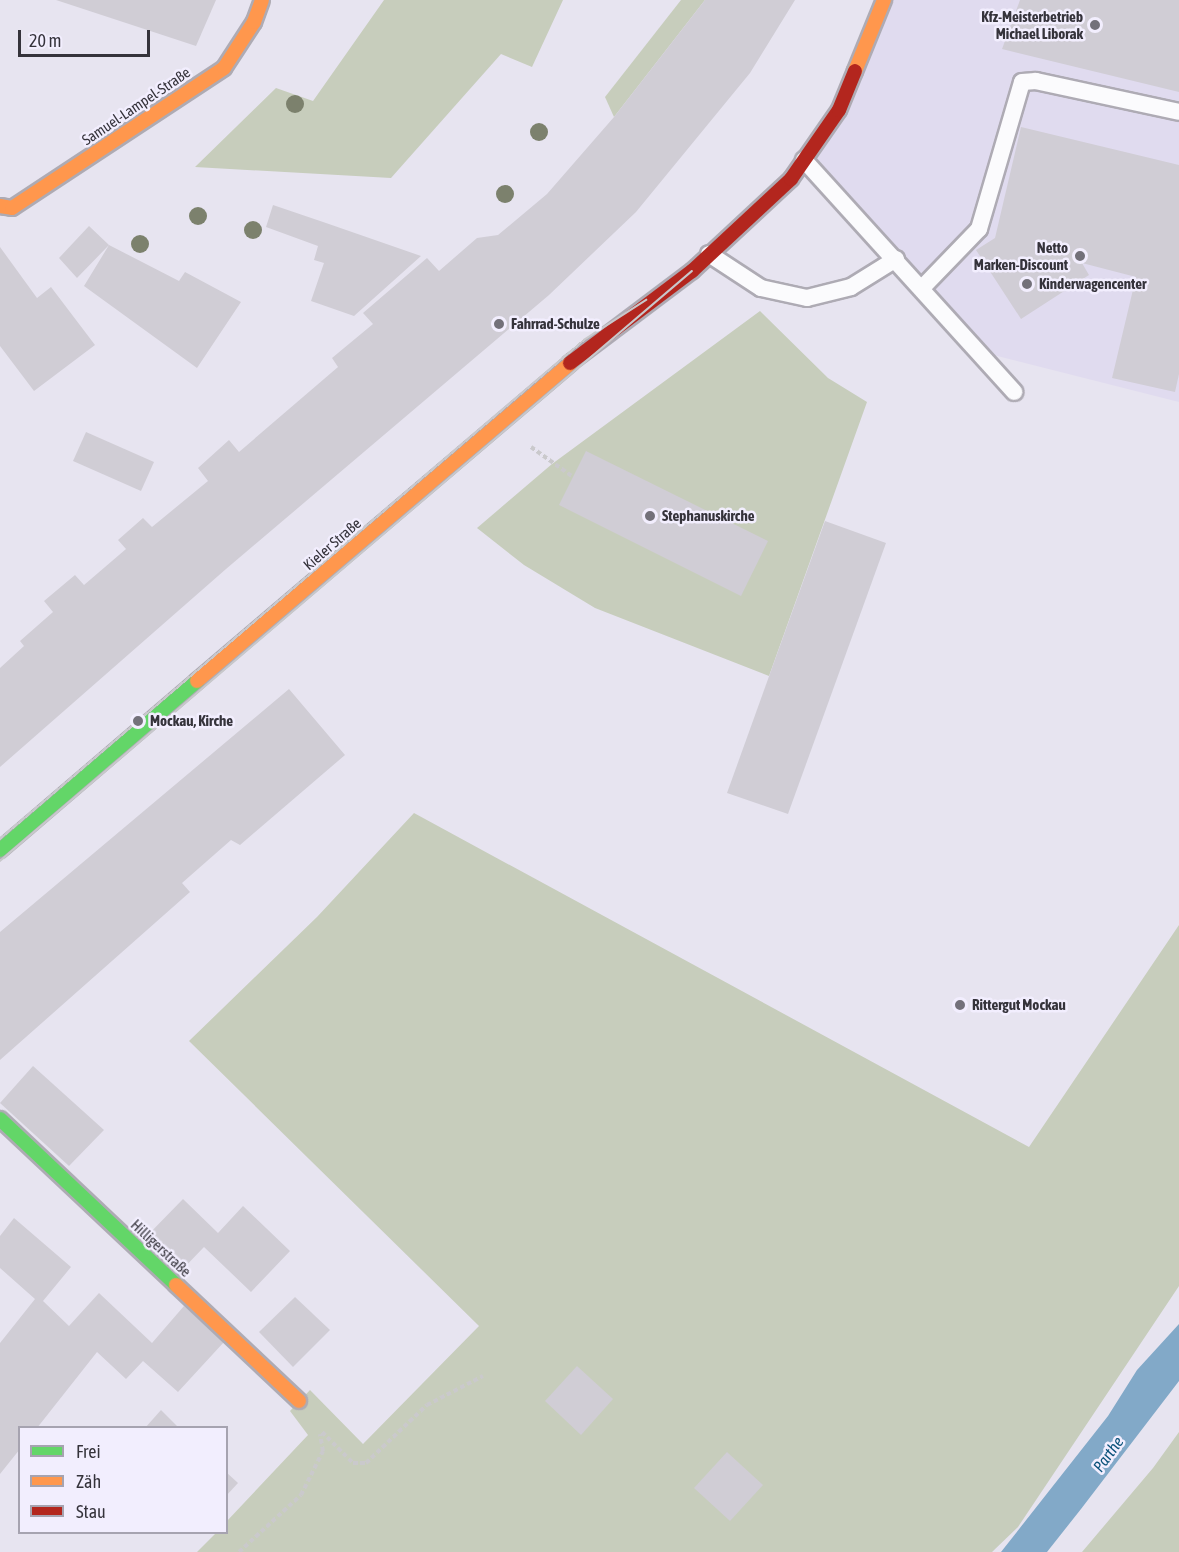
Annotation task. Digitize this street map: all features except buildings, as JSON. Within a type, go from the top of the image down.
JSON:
[{"type":"main road","name":"Samuel-Lampel-Straße","points":[[0,206],[12,208],[224,68],[254,22],[262,0]]},
{"type":"main road","name":"Kieler Straße","points":[[0,850],[590,346],[692,271],[791,179],[839,110],[885,0]]},
{"type":"main road","name":"Hilligerstraße","points":[[0,1119],[299,1401]]},
{"type":"lane","points":[[922,288],[979,229],[1022,82],[1036,81],[1179,112]]},
{"type":"lane","points":[[804,160],[1014,392]]},
{"type":"lane","points":[[709,254],[761,288],[807,298],[850,288],[896,259]]},
{"type":"path","points":[[499,423],[573,477]]},
{"type":"path","points":[[239,1552],[302,1495],[323,1451],[320,1429],[353,1464],[366,1463],[427,1405],[483,1377]]},
{"type":"shaded area","points":[[884,0],[1179,0],[1179,402],[962,347],[804,160]]},
{"type":"green space","points":[[384,0],[563,0],[532,67],[501,54],[391,178],[195,167],[276,88],[313,101]]},
{"type":"green space","points":[[681,0],[705,0],[614,117],[605,97]]},
{"type":"green space","points":[[760,311],[828,378],[867,402],[769,676],[595,608],[524,565],[477,528],[552,464]]},
{"type":"green space","points":[[414,813],[1029,1147],[1179,925],[1179,1286],[1018,1527],[992,1552],[197,1552],[215,1534],[228,1534],[228,1520],[308,1435],[290,1411],[310,1390],[363,1444],[479,1326],[189,1041],[317,917]]},
{"type":"green space","points":[[1179,1432],[1179,1552],[1082,1552],[1153,1468]]},
{"type":"water","name":"Parthe","points":[[1179,1324],[1179,1381],[1081,1509],[1047,1552],[1001,1552],[1108,1416],[1137,1370]]},
{"type":"tram line","points":[[0,861],[692,271]]},
{"type":"tram line","points":[[0,839],[584,340],[646,300]]},
{"type":"traffic: fast","points":[[0,850],[197,681]]},
{"type":"traffic: fast","points":[[0,1119],[176,1285]]},
{"type":"traffic: slow","points":[[0,206],[12,208],[224,68],[254,22],[262,0]]},
{"type":"traffic: slow","points":[[855,71],[884,0]]},
{"type":"traffic: slow","points":[[197,681],[570,363]]},
{"type":"traffic: slow","points":[[176,1285],[299,1401]]},
{"type":"traffic: jam","points":[[570,363],[692,271],[791,179],[839,110],[855,71]]},
{"type":"place","name":"Kfz-Meisterbetrieb Michael Liborak","points":[[1095,25]]},
{"type":"place","name":"Netto Marken-Discount","points":[[1080,256]]},
{"type":"place","name":"Kinderwagencenter","points":[[1027,284]]},
{"type":"place","name":"Fahrrad-Schulze","points":[[499,324]]},
{"type":"place","name":"Stephanuskirche","points":[[650,516]]},
{"type":"place","name":"Mockau, Kirche","points":[[138,721]]},
{"type":"place","name":"Rittergut Mockau","points":[[960,1005]]}]
